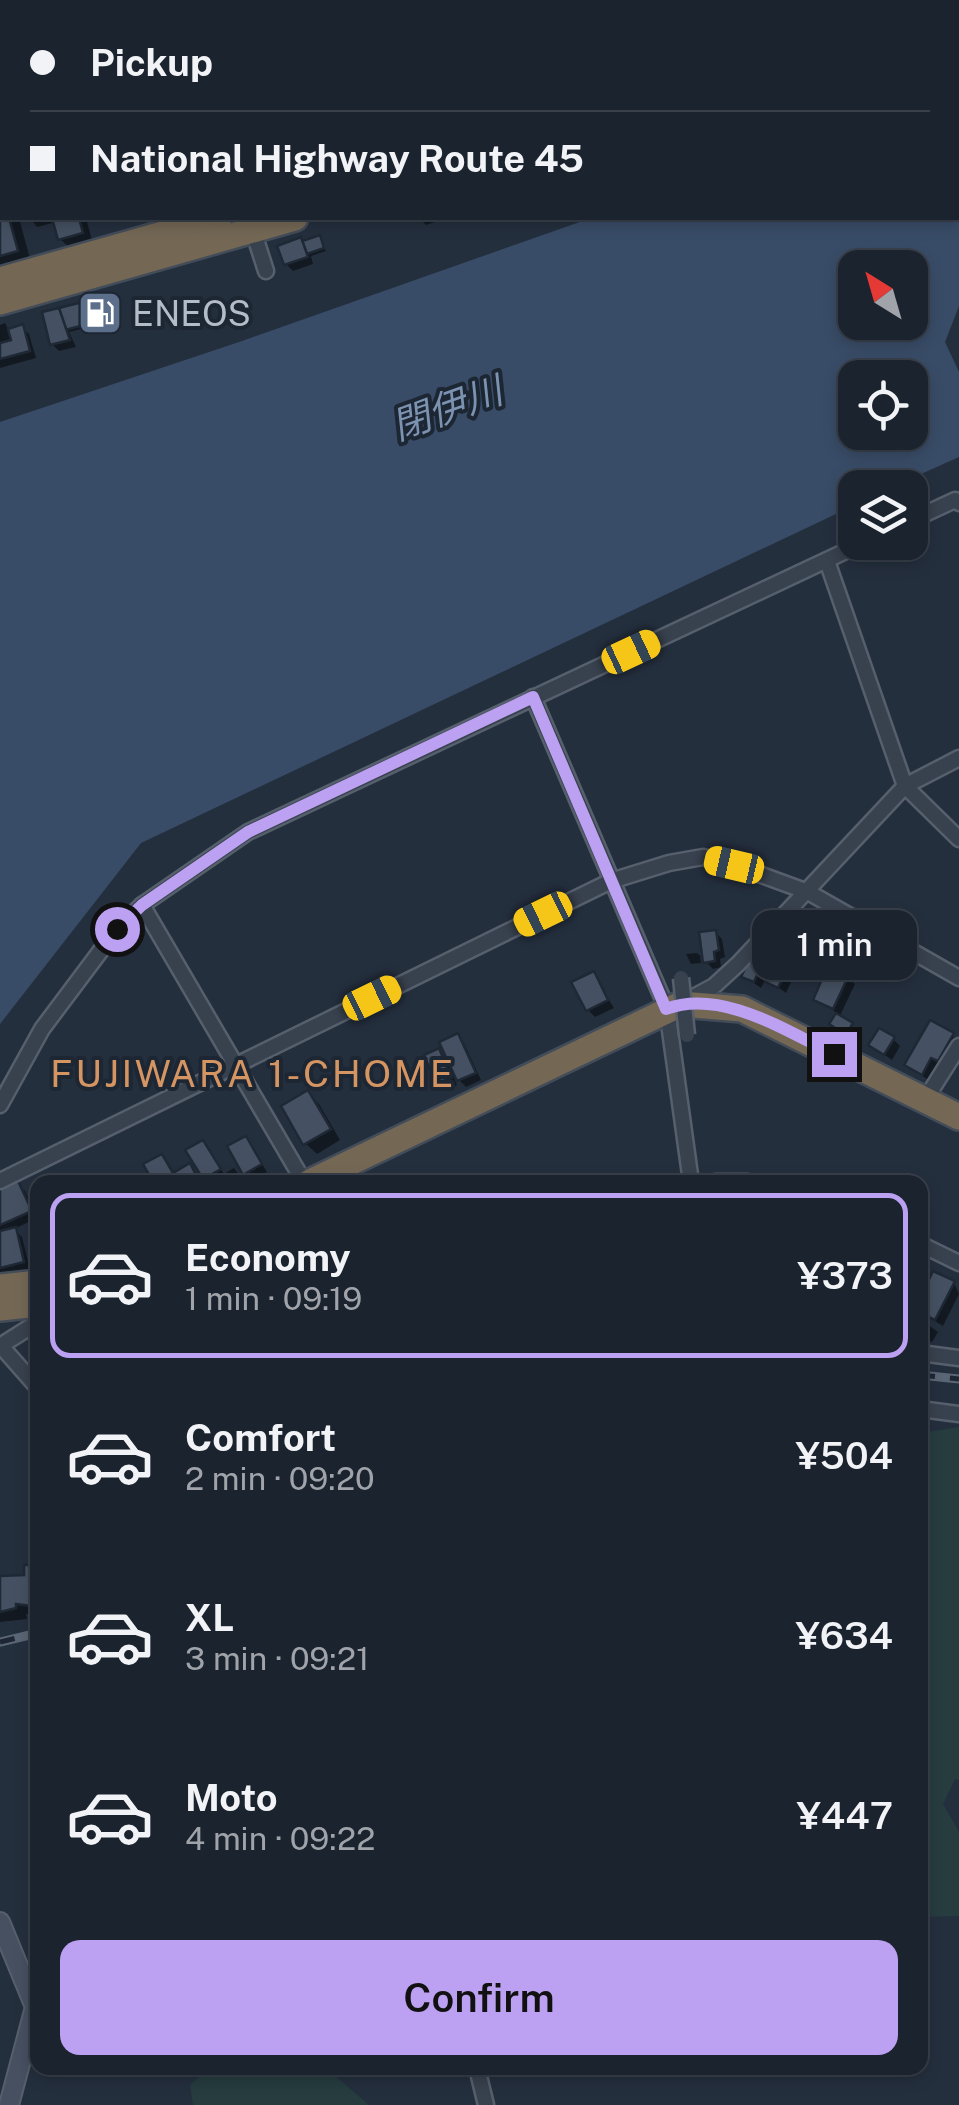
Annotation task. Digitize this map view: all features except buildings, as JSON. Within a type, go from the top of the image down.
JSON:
[{"type":"highway","points":[[0,280],[212,220]]},
{"type":"highway","points":[[0,302],[251,223],[277,220]]},
{"type":"highway","points":[[321,1175],[676,997],[742,1009],[959,1117]]},
{"type":"highway","points":[[0,1287],[30,1284]]},
{"type":"highway","points":[[0,1308],[30,1305]]},
{"type":"street","points":[[251,223],[266,271]]},
{"type":"street","points":[[928,513],[955,500],[959,503]]},
{"type":"street","points":[[0,1105],[42,1029],[99,951],[142,905],[248,832],[838,555]]},
{"type":"street","points":[[826,561],[905,786],[959,839]]},
{"type":"street","points":[[533,697],[611,881],[676,997],[687,1035]]},
{"type":"street","points":[[676,997],[714,986],[808,892],[905,786],[959,758]]},
{"type":"street","points":[[0,1181],[611,881],[669,863],[702,858],[747,869],[808,892],[959,978]]},
{"type":"street","points":[[142,905],[303,1175]]},
{"type":"street","points":[[676,997],[690,1175]]},
{"type":"street","points":[[925,1100],[959,1046]]},
{"type":"street","points":[[928,1248],[959,1263]]},
{"type":"street","points":[[30,1327],[0,1346],[30,1379]]},
{"type":"street","points":[[928,1355],[959,1357]]},
{"type":"street","points":[[928,1410],[959,1414]]},
{"type":"street","points":[[0,1922],[30,1993]]},
{"type":"street","points":[[9,2105],[30,2029]]},
{"type":"street","points":[[480,2075],[486,2105]]},
{"type":"green space","points":[[959,1427],[959,1780],[955,1779],[943,1804],[959,1832],[959,1916],[928,1917],[928,1432]]},
{"type":"green space","points":[[201,2075],[334,2075],[369,2105],[193,2105],[190,2085]]},
{"type":"water","name":"閉伊川","points":[[585,220],[959,220],[959,306],[945,342],[959,372],[959,457],[928,471],[838,470],[838,513],[141,843],[0,1024],[0,422]]},
{"type":"railway","points":[[928,1376],[959,1379]]},
{"type":"railway","points":[[0,1642],[30,1635]]},
{"type":"place","name":"ENEOS","points":[[100,313]]},
{"type":"district","name":"FUJIWARA 1-CHOME","points":[[253,1073]]},
{"type":"route","points":[[117,929],[142,905],[248,832],[533,697],[666,1009],[681,1004],[742,1009],[834,1054]]}]
